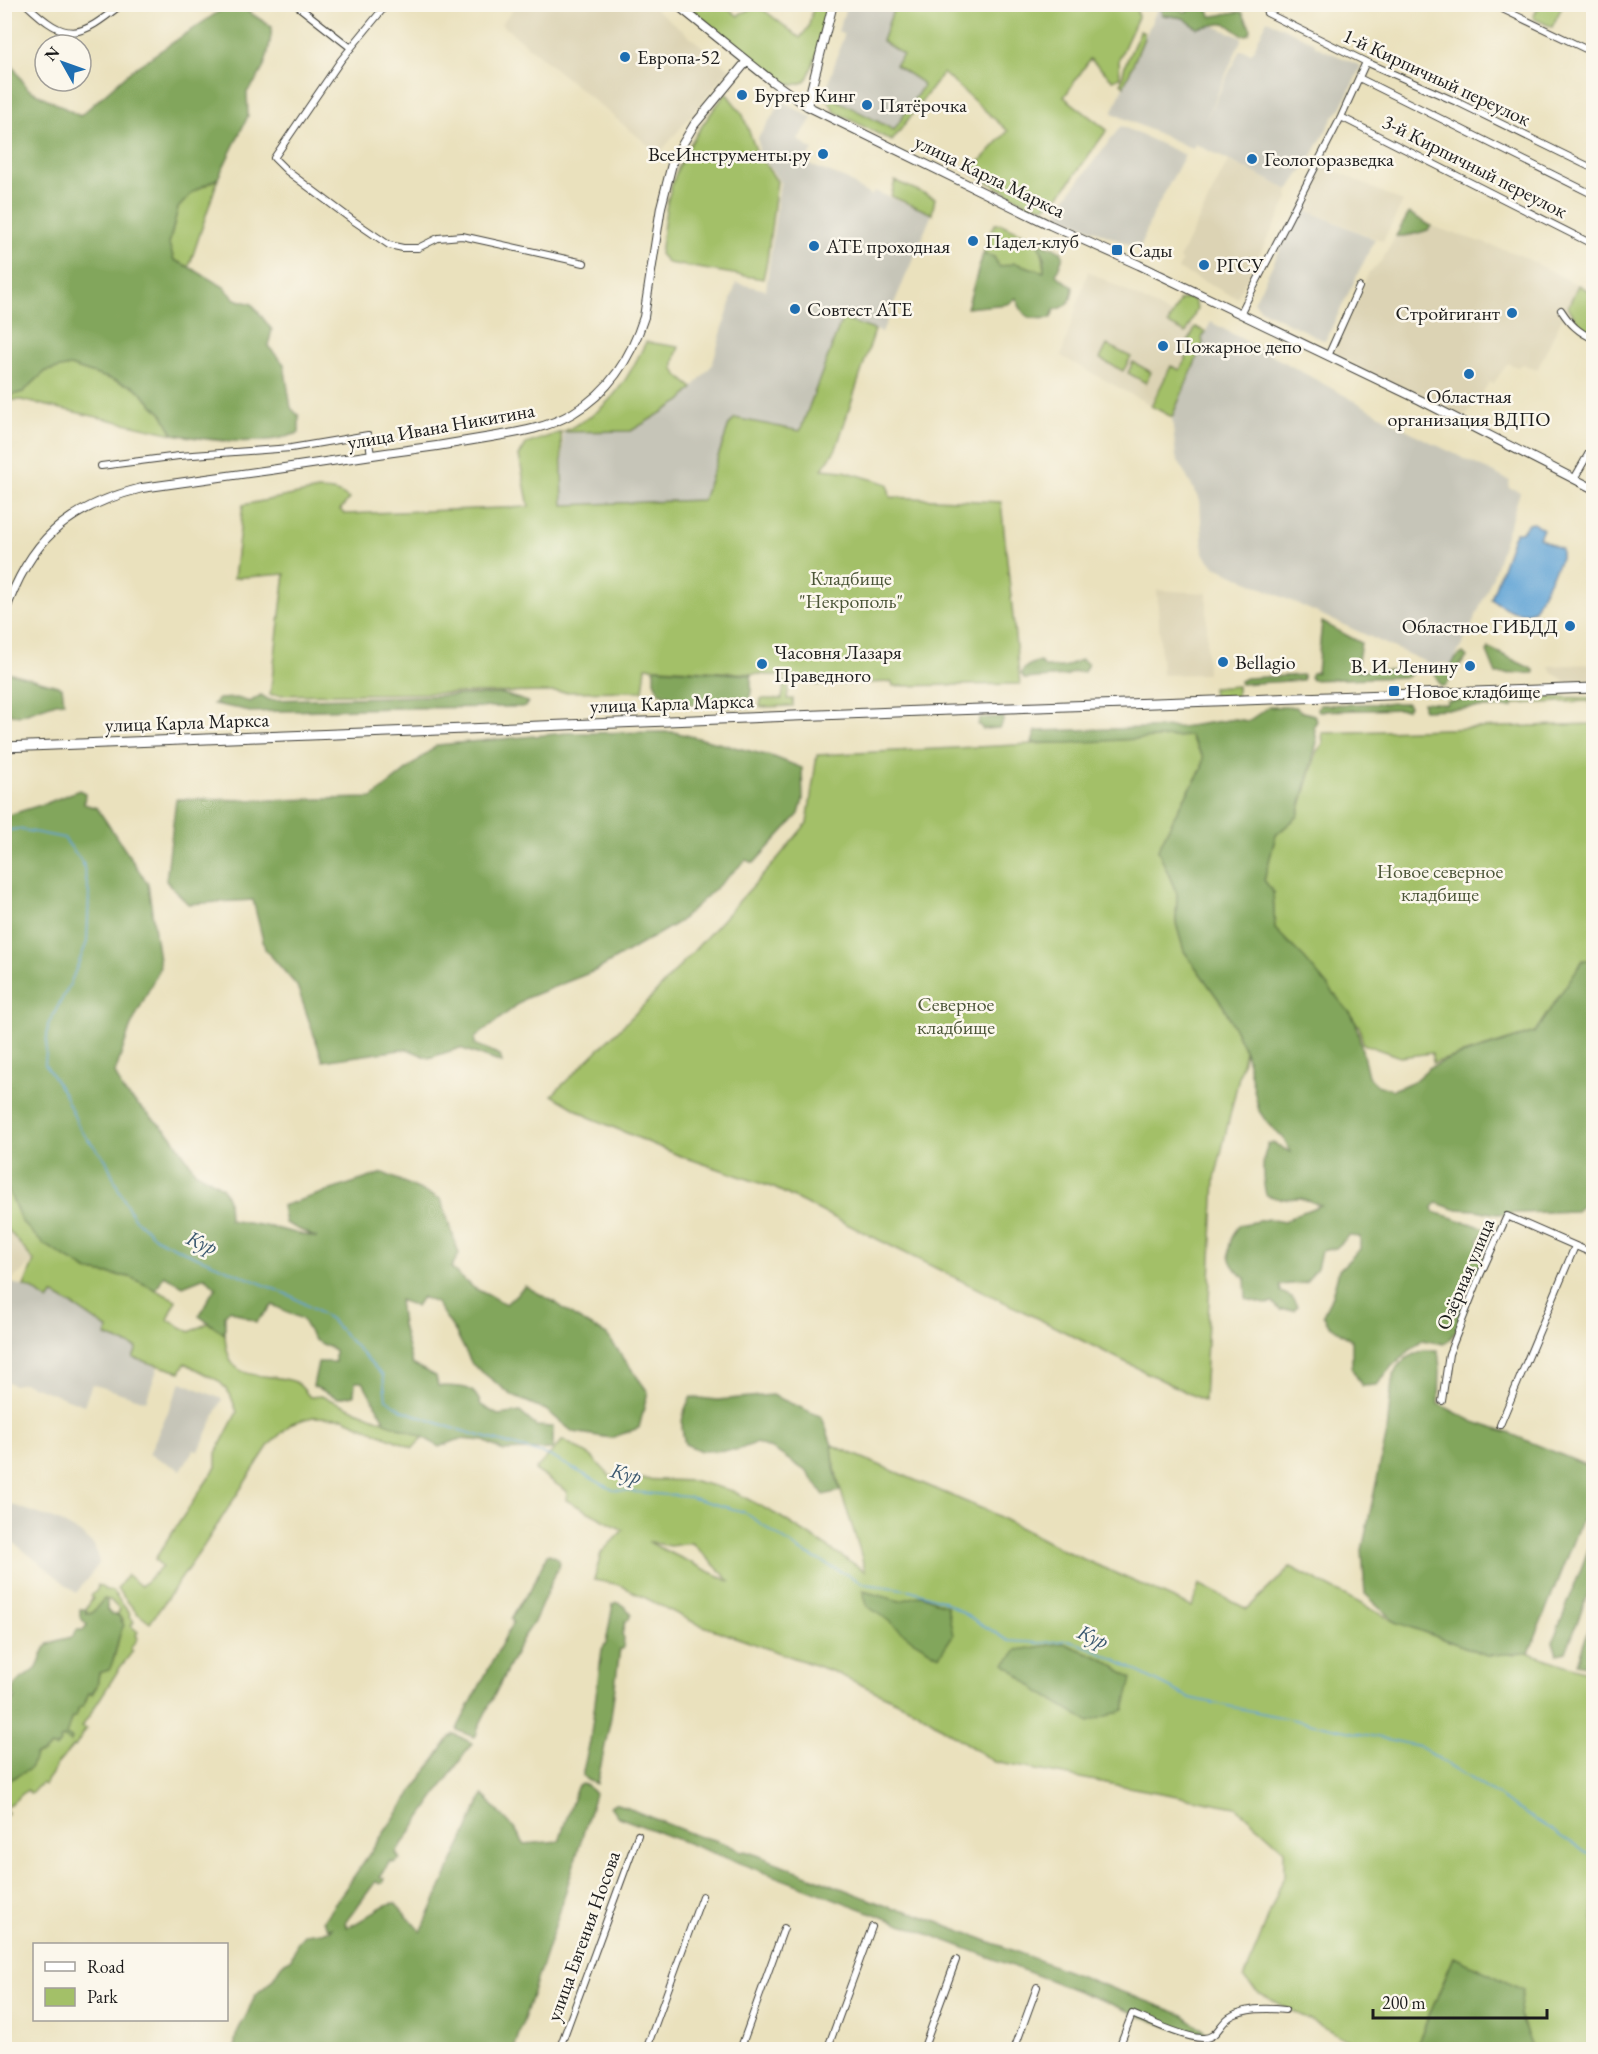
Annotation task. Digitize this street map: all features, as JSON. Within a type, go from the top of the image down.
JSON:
[{"type":"main road","name":"улица Карла Маркса","points":[[676,4],[795,98],[825,115],[1029,215],[1139,265],[1439,409],[1593,489]]},
{"type":"main road","points":[[807,105],[832,4]]},
{"type":"main road","name":"улица Ивана Никитина","points":[[4,615],[19,577],[29,558],[43,540],[60,525],[89,506],[122,493],[142,488],[442,446],[524,431],[554,422],[587,404],[613,380],[630,354],[644,317],[661,207],[673,160],[694,125],[747,61]]},
{"type":"main road","name":"улица Карла Маркса","points":[[4,747],[913,711],[1593,688]]},
{"type":"street","points":[[26,4],[43,21],[57,29],[71,33],[89,28],[122,4]]},
{"type":"street","points":[[295,4],[351,48]]},
{"type":"street","points":[[387,4],[351,48],[274,158],[287,171],[389,245],[418,248],[438,238],[462,236],[584,263]]},
{"type":"street","points":[[1492,4],[1593,53]]},
{"type":"street","name":"1-й Кирпичный переулок","points":[[1268,13],[1593,169]]},
{"type":"street","points":[[1240,314],[1341,117],[1366,62]]},
{"type":"street","name":"1-й Кирпичный переулок","points":[[1359,78],[1593,195]]},
{"type":"street","name":"3-й Кирпичный переулок","points":[[1341,117],[1593,245]]},
{"type":"street","points":[[1328,356],[1359,287]]},
{"type":"street","points":[[1561,310],[1570,325],[1593,339]]},
{"type":"street","points":[[101,466],[179,456],[291,448],[368,435],[371,455]]},
{"type":"street","points":[[1574,479],[1593,444]]},
{"type":"street","name":"Озёрная улица","points":[[1442,1401],[1449,1354],[1481,1273],[1507,1216],[1593,1254]]},
{"type":"street","points":[[1500,1425],[1575,1246]]},
{"type":"street","name":"улица Евгения Носова","points":[[559,2049],[638,1835]]},
{"type":"street","points":[[646,2049],[702,1896]]},
{"type":"street","points":[[827,2049],[872,1927]]},
{"type":"street","points":[[740,2049],[784,1928]]},
{"type":"street","points":[[923,2049],[956,1960]]},
{"type":"street","points":[[1014,2049],[1037,1987]]},
{"type":"street","points":[[1118,2049],[1132,2014],[1166,2028],[1203,2039],[1217,2033],[1228,2018],[1236,2014],[1285,2010]]},
{"type":"shaded area","points":[[517,5],[651,5],[730,69],[659,154],[501,24]]},
{"type":"shaded area","points":[[847,5],[928,5],[903,55],[895,65],[921,82],[923,86],[894,130],[825,94],[844,35],[838,31]]},
{"type":"shaded area","points":[[1159,5],[1166,5],[1242,38],[1205,122],[1240,50],[1252,53],[1267,20],[1315,43],[1315,46],[1361,66],[1341,108],[1289,190],[1195,144],[1193,149],[1112,113]]},
{"type":"shaded area","points":[[782,101],[812,118],[798,140],[813,150],[805,163],[848,180],[872,196],[874,191],[932,214],[882,332],[842,319],[800,431],[735,418],[729,425],[703,500],[563,505],[563,433],[631,431],[681,401],[712,365],[736,283],[766,290],[780,182],[759,152],[758,138]]},
{"type":"shaded area","points":[[1121,126],[1185,155],[1151,218],[1140,249],[1064,218],[1058,213],[1064,200]]},
{"type":"shaded area","points":[[1228,161],[1289,190],[1288,199],[1237,298],[1178,269],[1182,261],[1179,259]]},
{"type":"shaded area","points":[[1323,165],[1403,202],[1383,241],[1301,208]]},
{"type":"shaded area","points":[[1301,208],[1375,239],[1325,341],[1262,310],[1254,302]]},
{"type":"shaded area","name":"Стройгигант","points":[[1409,213],[1431,226],[1518,254],[1578,285],[1537,370],[1523,364],[1517,367],[1508,363],[1493,384],[1490,382],[1462,421],[1389,386],[1336,353],[1335,346],[1368,274],[1382,260]]},
{"type":"shaded area","points":[[1088,271],[1205,332],[1202,338],[1203,344],[1172,417],[1061,356]]},
{"type":"shaded area","points":[[1211,322],[1420,437],[1510,481],[1508,487],[1520,492],[1493,576],[1469,632],[1451,665],[1430,664],[1214,566],[1203,553],[1200,501],[1176,457],[1172,417],[1203,344],[1202,338]]},
{"type":"shaded area","points":[[1157,590],[1207,593],[1207,674],[1162,675]]},
{"type":"shaded area","points":[[1593,664],[1593,685],[1572,685],[1552,673],[1548,666]]},
{"type":"shaded area","points":[[4,1226],[34,1261],[5,1286],[4,1286]]},
{"type":"shaded area","points":[[9,1282],[32,1289],[48,1301],[52,1294],[108,1329],[106,1336],[137,1348],[134,1358],[158,1367],[146,1401],[92,1384],[84,1405],[24,1383],[14,1385],[5,1381],[4,1286]]},
{"type":"shaded area","points":[[181,1382],[222,1399],[199,1451],[194,1449],[181,1470],[149,1454]]},
{"type":"shaded area","points":[[4,1502],[56,1520],[80,1533],[94,1545],[99,1564],[76,1593],[5,1536]]},
{"type":"green space","points":[[230,4],[238,5],[272,27],[268,54],[258,77],[247,92],[248,116],[218,178],[194,191],[178,208],[169,244],[174,260],[224,287],[235,299],[252,304],[272,330],[268,346],[284,364],[291,408],[299,416],[299,433],[253,441],[204,439],[173,434],[163,415],[135,387],[70,366],[46,371],[23,392],[5,397],[5,55],[28,89],[80,116],[132,70]]},
{"type":"green space","points":[[685,5],[724,5],[738,16],[760,7],[800,38],[808,28],[814,5],[829,6],[818,51],[808,77],[804,82],[794,85],[772,74]]},
{"type":"green space","points":[[895,5],[927,9],[928,5],[1136,5],[1138,17],[1119,59],[1120,77],[1113,80],[1090,59],[1064,97],[1107,130],[1061,194],[1044,207],[1026,203],[970,172],[1008,131],[943,73],[892,141],[835,112],[825,94],[894,130],[923,86],[921,82],[895,65],[903,55],[882,41]]},
{"type":"green space","points":[[1163,5],[1175,5],[1185,12],[1194,5],[1208,5],[1208,12],[1211,16],[1242,12],[1251,29],[1250,33],[1242,35],[1225,23],[1197,28],[1183,18],[1162,15],[1161,11]]},
{"type":"green space","points":[[1539,5],[1563,5],[1552,27],[1533,18]]},
{"type":"green space","points":[[1140,31],[1144,33],[1144,38],[1124,86],[1121,83],[1125,65]]},
{"type":"green space","points":[[726,93],[743,115],[757,153],[777,181],[763,279],[668,263],[660,254],[665,213],[677,170],[699,130]]},
{"type":"green space","points":[[218,179],[189,267],[174,260],[169,244],[178,208],[194,191]]},
{"type":"green space","points":[[895,181],[935,198],[932,214],[891,196]]},
{"type":"green space","points":[[1409,213],[1431,226],[1428,230],[1396,236]]},
{"type":"green space","points":[[995,224],[1001,224],[1034,240],[1042,252],[1044,272],[1015,263],[999,267],[994,257],[983,254]]},
{"type":"green space","points":[[1037,241],[1061,251],[1063,256],[1056,275],[1073,287],[1071,300],[1066,305],[1054,310],[1051,318],[1043,319],[1028,317],[1016,298],[1008,304],[967,308],[983,254],[994,257],[999,267],[1015,263],[1044,272],[1044,256]]},
{"type":"green space","points":[[1578,285],[1593,293],[1593,335],[1583,330],[1568,307]]},
{"type":"green space","points":[[1187,298],[1194,300],[1197,308],[1186,333],[1168,324],[1180,300]]},
{"type":"green space","name":"Кладбище \"Некрополь\"","points":[[842,319],[875,330],[836,449],[822,469],[844,471],[888,484],[890,497],[1001,502],[1020,684],[893,686],[892,682],[815,685],[815,678],[646,667],[643,691],[270,695],[285,574],[234,578],[243,505],[326,490],[342,494],[349,499],[340,510],[345,514],[529,507],[519,456],[526,444],[561,432],[563,505],[703,500],[729,425],[735,418],[800,431]]},
{"type":"green space","points":[[1196,327],[1205,332],[1202,338],[1203,344],[1172,417],[1151,406],[1171,366],[1180,370],[1191,349],[1188,342]]},
{"type":"green space","points":[[646,342],[679,347],[674,361],[675,371],[693,388],[681,401],[631,431],[563,432],[601,409],[617,392]]},
{"type":"green space","points":[[1107,345],[1131,357],[1123,371],[1100,359]]},
{"type":"green space","points":[[1133,362],[1151,372],[1146,383],[1128,373]]},
{"type":"green space","points":[[70,366],[135,387],[163,415],[173,434],[21,400],[5,400],[5,397],[23,392],[46,371]]},
{"type":"green space","points":[[1322,622],[1361,643],[1356,671],[1404,669],[1411,674],[1407,677],[1312,680],[1310,677],[1312,673],[1317,672]]},
{"type":"green space","points":[[1489,648],[1534,670],[1534,673],[1496,674],[1487,652]]},
{"type":"green space","points":[[1463,653],[1466,659],[1445,686],[1441,686],[1434,673],[1450,666]]},
{"type":"green space","points":[[1082,660],[1088,664],[1084,672],[1074,672],[1066,676],[1025,679],[1021,674],[1026,667],[1034,663],[1040,662],[1045,667],[1059,667]]},
{"type":"green space","points":[[654,668],[751,675],[748,708],[683,704],[659,692],[654,681]]},
{"type":"green space","points":[[4,671],[62,687],[64,702],[18,716],[5,712]]},
{"type":"green space","points":[[1303,675],[1303,680],[1240,684],[1240,681],[1246,678]]},
{"type":"green space","points":[[785,681],[789,682],[787,699],[793,699],[793,706],[760,707],[761,699],[782,699]]},
{"type":"green space","points":[[1237,686],[1237,697],[1213,697],[1212,688]]},
{"type":"green space","points":[[503,694],[528,702],[525,707],[249,712],[213,704],[218,699],[237,698],[250,702],[261,695],[269,700]]},
{"type":"green space","points":[[1593,698],[1593,724],[1590,701],[1513,704],[1513,699]]},
{"type":"green space","points":[[1513,699],[1513,707],[1423,710],[1423,702],[1447,704],[1447,701]]},
{"type":"green space","points":[[1407,703],[1409,706],[1407,709],[1319,711],[1317,708],[1320,705]]},
{"type":"green space","points":[[1269,707],[1296,707],[1300,711],[1314,715],[1317,721],[1314,726],[1317,742],[1298,816],[1276,835],[1264,880],[1273,892],[1275,929],[1305,959],[1351,1014],[1356,1024],[1368,1076],[1377,1085],[1393,1090],[1414,1081],[1429,1068],[1449,1059],[1535,1032],[1583,960],[1593,960],[1594,1192],[1576,1211],[1496,1214],[1454,1209],[1437,1203],[1433,1207],[1434,1212],[1488,1229],[1478,1240],[1483,1265],[1467,1292],[1458,1327],[1451,1338],[1440,1343],[1422,1340],[1392,1366],[1377,1385],[1362,1386],[1352,1369],[1352,1341],[1329,1325],[1323,1315],[1332,1296],[1339,1270],[1360,1249],[1360,1237],[1349,1236],[1336,1248],[1321,1251],[1317,1268],[1305,1283],[1280,1285],[1281,1292],[1292,1297],[1297,1306],[1294,1310],[1280,1310],[1273,1303],[1265,1304],[1246,1299],[1245,1278],[1233,1266],[1230,1259],[1229,1246],[1239,1225],[1268,1219],[1284,1222],[1321,1205],[1300,1198],[1280,1199],[1266,1195],[1263,1170],[1268,1144],[1273,1143],[1290,1152],[1283,1137],[1268,1124],[1259,1111],[1245,1051],[1224,1007],[1184,951],[1176,923],[1177,894],[1158,850],[1177,811],[1202,769],[1203,757],[1190,736],[1032,743],[1036,731],[1181,727],[1235,719],[1248,721]]},
{"type":"green space","points":[[1003,717],[999,728],[983,729],[978,724],[980,718]]},
{"type":"green space","name":"Новое северное кладбище","points":[[1593,724],[1593,960],[1583,961],[1535,1032],[1433,1063],[1432,1053],[1400,1057],[1363,1044],[1359,1026],[1275,929],[1273,892],[1264,880],[1276,835],[1298,816],[1317,751],[1323,744],[1322,733]]},
{"type":"green space","points":[[674,732],[774,757],[802,768],[803,800],[799,814],[754,863],[746,860],[679,922],[597,970],[526,998],[475,1038],[475,1044],[500,1055],[502,1063],[460,1048],[429,1058],[407,1049],[323,1061],[297,986],[265,949],[253,900],[188,904],[166,881],[176,799],[372,798],[437,745],[566,733]]},
{"type":"green space","name":"Северное кладбище","points":[[1190,736],[1203,757],[1202,768],[1158,850],[1177,894],[1176,923],[1184,951],[1224,1007],[1245,1051],[1215,1179],[1204,1401],[774,1188],[678,1155],[589,1117],[552,1095],[647,1002],[773,864],[807,823],[817,755]]},
{"type":"green space","points":[[79,790],[85,793],[84,804],[97,808],[148,884],[160,967],[130,1028],[115,1073],[123,1091],[171,1135],[195,1171],[222,1187],[228,1200],[229,1220],[317,1238],[285,1223],[282,1206],[383,1173],[441,1199],[459,1254],[451,1268],[472,1287],[506,1304],[525,1286],[607,1335],[648,1392],[639,1428],[611,1438],[573,1432],[546,1410],[513,1396],[472,1364],[455,1331],[436,1303],[422,1297],[416,1306],[399,1300],[402,1325],[412,1364],[436,1376],[438,1386],[470,1390],[481,1405],[498,1415],[520,1412],[536,1426],[553,1427],[553,1449],[503,1451],[484,1441],[460,1439],[439,1447],[423,1437],[385,1422],[363,1382],[355,1382],[354,1395],[338,1398],[313,1386],[318,1362],[335,1362],[335,1350],[314,1340],[302,1319],[273,1305],[256,1322],[230,1310],[225,1315],[225,1334],[199,1316],[216,1288],[205,1277],[183,1286],[164,1275],[156,1290],[130,1277],[89,1271],[43,1244],[22,1222],[4,1180],[5,816]]},
{"type":"green space","points":[[4,1180],[22,1222],[88,1271],[130,1277],[176,1300],[168,1320],[190,1332],[208,1323],[225,1334],[227,1350],[238,1369],[247,1373],[296,1382],[310,1397],[321,1396],[423,1437],[413,1448],[343,1418],[313,1417],[292,1423],[269,1445],[203,1547],[150,1623],[137,1613],[117,1589],[127,1575],[141,1586],[162,1567],[155,1559],[216,1467],[216,1453],[237,1412],[230,1394],[219,1381],[185,1363],[180,1372],[133,1358],[137,1348],[106,1336],[108,1329],[77,1308],[53,1294],[48,1301],[24,1286],[34,1261],[5,1226]]},
{"type":"green space","points":[[1423,1350],[1438,1350],[1439,1404],[1474,1422],[1511,1434],[1593,1468],[1593,1490],[1529,1653],[1487,1655],[1396,1622],[1365,1594],[1362,1550],[1387,1432],[1392,1381],[1397,1367],[1405,1359]]},
{"type":"green space","points":[[772,1395],[822,1417],[832,1445],[840,1491],[824,1495],[807,1472],[774,1450],[756,1443],[737,1450],[701,1451],[685,1444],[682,1420],[691,1397],[717,1400]]},
{"type":"green space","points":[[563,1440],[591,1456],[610,1476],[695,1481],[733,1491],[779,1516],[865,1571],[841,1493],[832,1445],[990,1512],[1063,1550],[1192,1607],[1199,1584],[1247,1609],[1291,1567],[1396,1622],[1487,1655],[1529,1653],[1593,1674],[1593,2049],[1533,2049],[1519,2015],[1454,1957],[1415,2049],[1365,2049],[1260,1994],[1244,1979],[1284,1876],[1284,1850],[1236,1807],[994,1762],[915,1710],[834,1672],[695,1623],[620,1585],[594,1580],[601,1553],[623,1530],[566,1500],[567,1491],[535,1470]],"holes":[[[648,1542],[670,1546],[692,1543],[731,1582]]]},
{"type":"green space","points":[[1593,1537],[1593,1580],[1566,1652],[1557,1654],[1553,1642]]},
{"type":"green space","points":[[549,1554],[558,1558],[560,1563],[534,1622],[523,1638],[476,1736],[457,1730],[513,1622],[511,1619],[530,1591]]},
{"type":"green space","points":[[98,1585],[112,1591],[130,1614],[129,1617],[134,1622],[131,1626],[138,1632],[136,1635],[138,1638],[130,1649],[133,1651],[82,1727],[86,1729],[75,1747],[73,1746],[55,1767],[44,1785],[41,1783],[31,1794],[27,1790],[5,1809],[5,1785],[12,1777],[26,1771],[35,1755],[43,1753],[63,1736],[71,1741],[65,1735],[69,1722],[82,1702],[97,1686],[99,1673],[107,1669],[114,1659],[123,1620],[117,1614],[120,1610],[110,1600],[104,1599],[91,1614],[86,1612],[93,1598],[91,1596],[97,1590]]},
{"type":"green space","points":[[863,1591],[900,1601],[922,1595],[947,1606],[953,1635],[939,1656],[912,1640],[867,1606]]},
{"type":"green space","points":[[104,1599],[107,1600],[107,1610],[112,1615],[118,1615],[124,1625],[109,1670],[99,1673],[97,1686],[92,1694],[89,1693],[75,1717],[72,1717],[66,1735],[72,1738],[71,1742],[63,1737],[60,1740],[61,1743],[55,1748],[51,1746],[43,1753],[35,1755],[27,1771],[5,1785],[5,1700],[15,1700],[13,1689],[15,1685],[36,1669],[46,1646],[72,1637],[77,1630],[83,1630],[87,1625],[80,1617],[80,1609],[86,1609],[86,1613],[91,1614]]},
{"type":"green space","points":[[616,1602],[624,1606],[631,1614],[625,1622],[622,1635],[623,1649],[620,1649],[611,1717],[597,1784],[587,1780],[583,1776],[583,1771],[590,1741],[602,1649],[606,1643],[613,1604]]},
{"type":"green space","points":[[1593,1617],[1594,1667],[1577,1663]]},
{"type":"green space","points":[[1063,1643],[1103,1659],[1132,1678],[1124,1710],[1089,1722],[1039,1692],[1005,1664],[1017,1650]]},
{"type":"green space","points":[[454,1734],[472,1743],[396,1853],[400,1859],[393,1863],[390,1861],[380,1877],[384,1878],[383,1883],[379,1884],[376,1881],[345,1923],[347,1927],[354,1925],[384,1906],[395,1903],[421,1932],[483,1795],[515,1829],[524,1844],[559,1841],[577,1787],[581,1784],[587,1785],[595,1794],[559,1914],[514,2049],[236,2049],[236,2035],[252,2000],[272,1980],[283,1963],[291,1959],[297,1943],[305,1934],[329,1931],[332,1928],[328,1929],[323,1921]]},
{"type":"green space","points":[[615,1803],[700,1837],[721,1842],[741,1852],[757,1855],[894,1909],[922,1916],[1183,2015],[1206,2034],[1195,2035],[1164,2025],[618,1817],[610,1806]]},
{"type":"green space","points":[[1454,1957],[1523,1990],[1519,2015],[1533,2049],[1415,2049]]},
{"type":"water","points":[[1534,523],[1543,529],[1539,538],[1561,549],[1561,558],[1534,610],[1522,613],[1506,608],[1491,599],[1513,537],[1516,532],[1521,532],[1528,524]]},
{"type":"waterway","name":"Кур","points":[[4,831],[18,829],[64,838],[83,863],[89,894],[87,942],[70,984],[48,1025],[45,1064],[64,1094],[81,1131],[106,1160],[133,1217],[156,1238],[291,1296],[330,1319],[383,1376],[386,1399],[402,1410],[449,1427],[550,1456],[613,1490],[689,1497],[744,1512],[799,1550],[865,1584],[910,1590],[942,1600],[1009,1641],[1040,1643],[1069,1640],[1095,1650],[1190,1698],[1419,1746],[1594,1857]]},
{"type":"place","name":"Европа-52","points":[[625,57]]},
{"type":"place","name":"Бургер Кинг","points":[[742,95]]},
{"type":"place","name":"Пятёрочка","points":[[867,105]]},
{"type":"place","name":"ВсеИнструменты.ру","points":[[823,154]]},
{"type":"place","name":"Геологоразведка","points":[[1252,159]]},
{"type":"place","name":"Падел-клуб","points":[[973,241]]},
{"type":"place","name":"АТЕ проходная","points":[[814,246]]},
{"type":"place","name":"Сады","points":[[1117,250]]},
{"type":"place","name":"РГСУ","points":[[1204,265]]},
{"type":"place","name":"Совтест АТЕ","points":[[795,309]]},
{"type":"place","name":"Стройгигант","points":[[1512,313]]},
{"type":"place","name":"Пожарное депо","points":[[1163,346]]},
{"type":"place","name":"Областная организация ВДПО","points":[[1469,374]]},
{"type":"place","name":"Областное ГИБДД","points":[[1570,626]]},
{"type":"place","name":"Bellagio","points":[[1223,662]]},
{"type":"place","name":"Часовня Лазаря Праведного","points":[[762,664]]},
{"type":"place","name":"В. И. Ленину","points":[[1470,666]]},
{"type":"place","name":"Новое кладбище","points":[[1394,691]]}]
